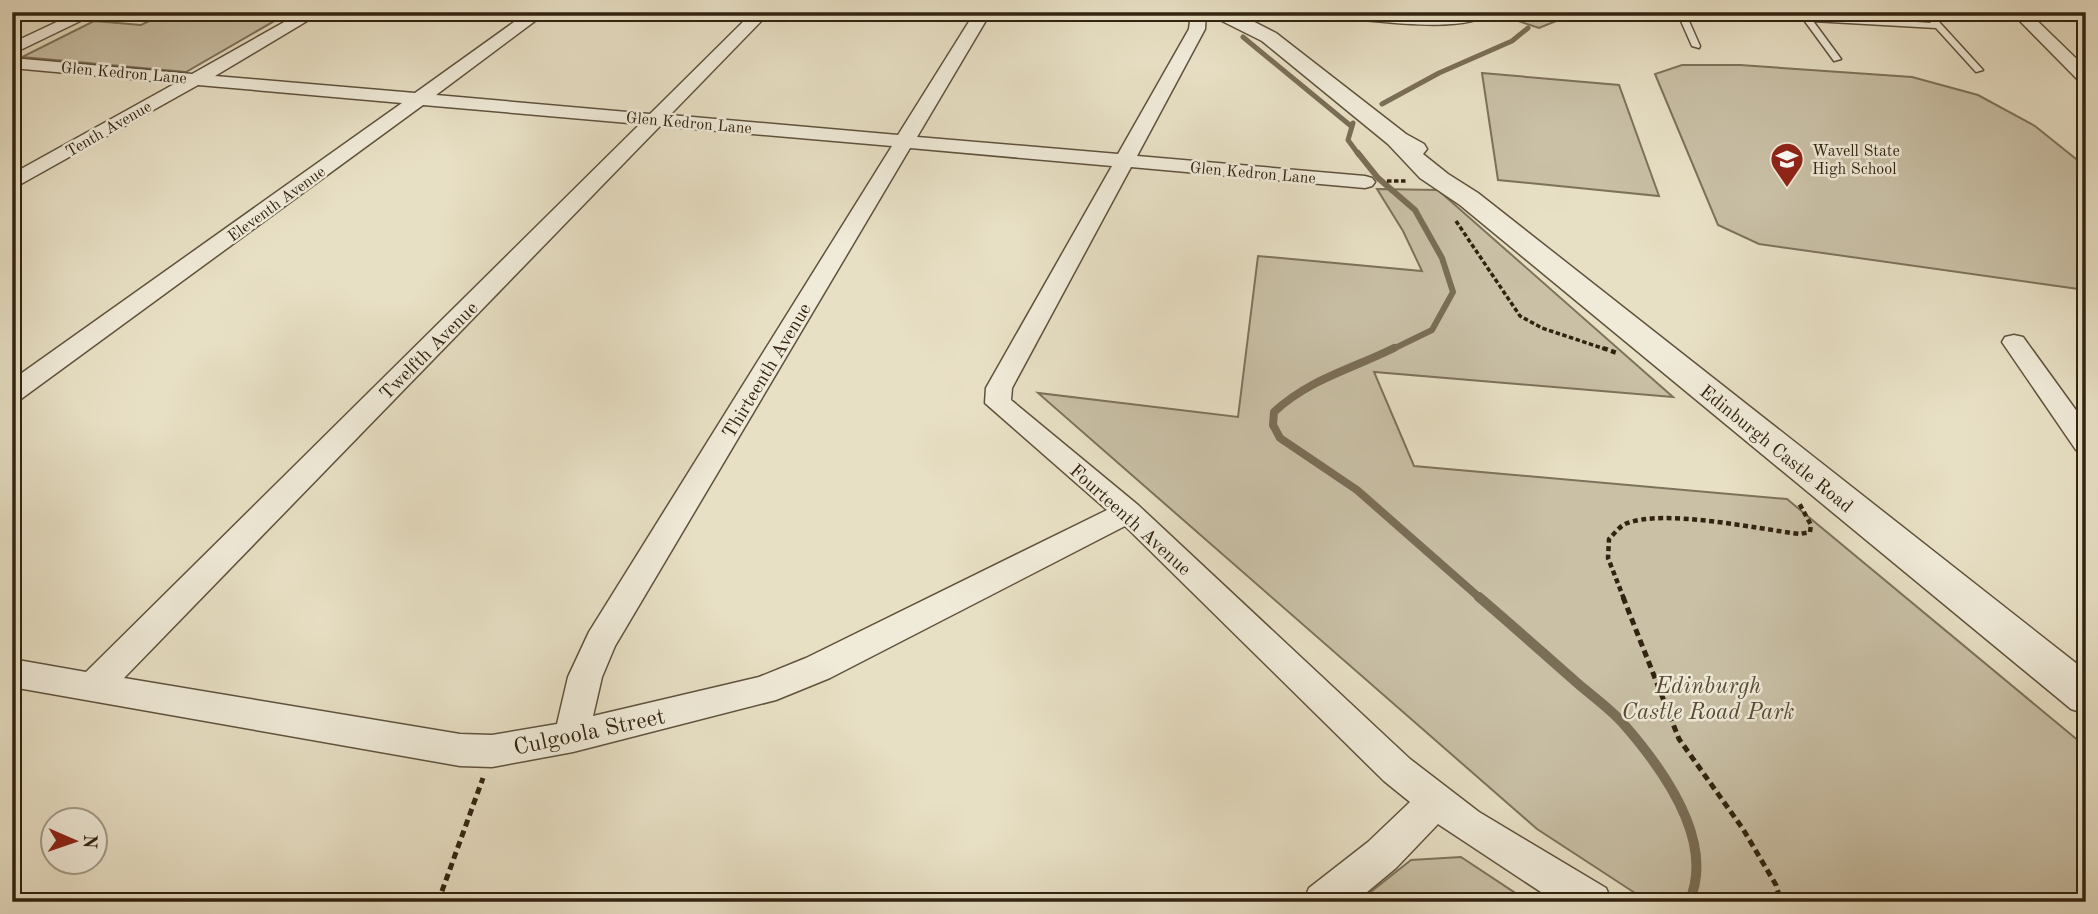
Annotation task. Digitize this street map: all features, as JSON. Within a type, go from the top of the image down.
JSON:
[{"type":"street","points":[[12,48],[91,12]]},
{"type":"street","name":"Tenth Avenue","points":[[12,183],[314,12]]},
{"type":"street","name":"Eleventh Avenue","points":[[12,393],[539,12]]},
{"type":"street","name":"Twelfth Avenue","points":[[93,687],[762,12]]},
{"type":"street","name":"Thirteenth Avenue","points":[[573,737],[577,697],[601,641],[983,12]]},
{"type":"street","points":[[1323,15],[1399,15],[1455,21],[1483,12]]},
{"type":"street","points":[[2019,12],[2085,77]]},
{"type":"street","name":"Edinburgh Castle Road","points":[[1215,15],[1271,29],[1397,139],[1411,159],[1439,181],[1461,208],[2086,696]]},
{"type":"street","name":"Fourteenth Avenue","points":[[1215,15],[1124,161],[999,388],[999,403],[1128,512],[1397,770],[1434,801],[1514,855],[1592,902]]},
{"type":"street","name":"Glen Kedron Lane","points":[[12,62],[1365,182]]},
{"type":"street","points":[[2014,342],[2086,444]]},
{"type":"street","name":"Culgoola Street","points":[[12,673],[460,750],[492,751],[573,737],[764,690],[818,668],[1128,512]]},
{"type":"street","points":[[1323,902],[1384,856],[1408,834],[1434,801]]},
{"type":"lane","points":[[1681,12],[1696,46]]},
{"type":"lane","points":[[1773,12],[1807,18],[1937,26]]},
{"type":"lane","points":[[1924,12],[1979,70]]},
{"type":"lane","points":[[1807,18],[1837,59]]},
{"type":"path","points":[[1271,29],[1265,15],[1323,15]]},
{"type":"path","points":[[1461,208],[1520,316],[1542,328],[1624,355]]},
{"type":"path","points":[[1780,902],[1776,885],[1743,829],[1679,739],[1608,558],[1609,539],[1623,524],[1647,520],[1674,519],[1800,534],[1810,532],[1811,525],[1794,493]]},
{"type":"path","points":[[438,902],[492,751]]},
{"type":"green space","points":[[222,12],[290,12],[186,72],[22,57],[94,21],[141,25],[164,14],[213,18]]},
{"type":"green space","points":[[1539,12],[1571,15],[1539,28],[1518,21]]},
{"type":"green space","points":[[1682,65],[1740,65],[1912,77],[1978,95],[2035,126],[2086,167],[2086,290],[1759,244],[1718,225],[1655,74]]},
{"type":"green space","points":[[1482,73],[1619,85],[1659,196],[1498,180]]},
{"type":"green space","name":"Edinburgh Castle Road Park","points":[[1377,189],[1438,190],[1673,397],[1374,372],[1414,466],[1787,499],[2086,747],[2086,902],[1651,902],[1537,829],[1038,393],[1238,417],[1258,256],[1422,271],[1403,231]]},
{"type":"green space","points":[[1461,857],[1529,902],[1358,902],[1411,860]]},
{"type":"waterway","points":[[1382,104],[1439,73],[1512,41],[1528,28]]},
{"type":"waterway","points":[[1243,37],[1351,126]]},
{"type":"waterway","points":[[1353,123],[1348,140],[1359,155]]},
{"type":"waterway","points":[[1358,153],[1378,178],[1415,210],[1442,258],[1453,292],[1432,330],[1391,350]]},
{"type":"waterway","points":[[1394,348],[1302,391],[1274,412],[1273,425],[1280,438],[1357,490],[1481,599]]},
{"type":"waterway","points":[[1479,597],[1616,716],[1652,759],[1667,781],[1690,829],[1696,854],[1696,878],[1689,902]]},
{"type":"place","name":"Wavell State High School","points":[[1787,189]]}]
